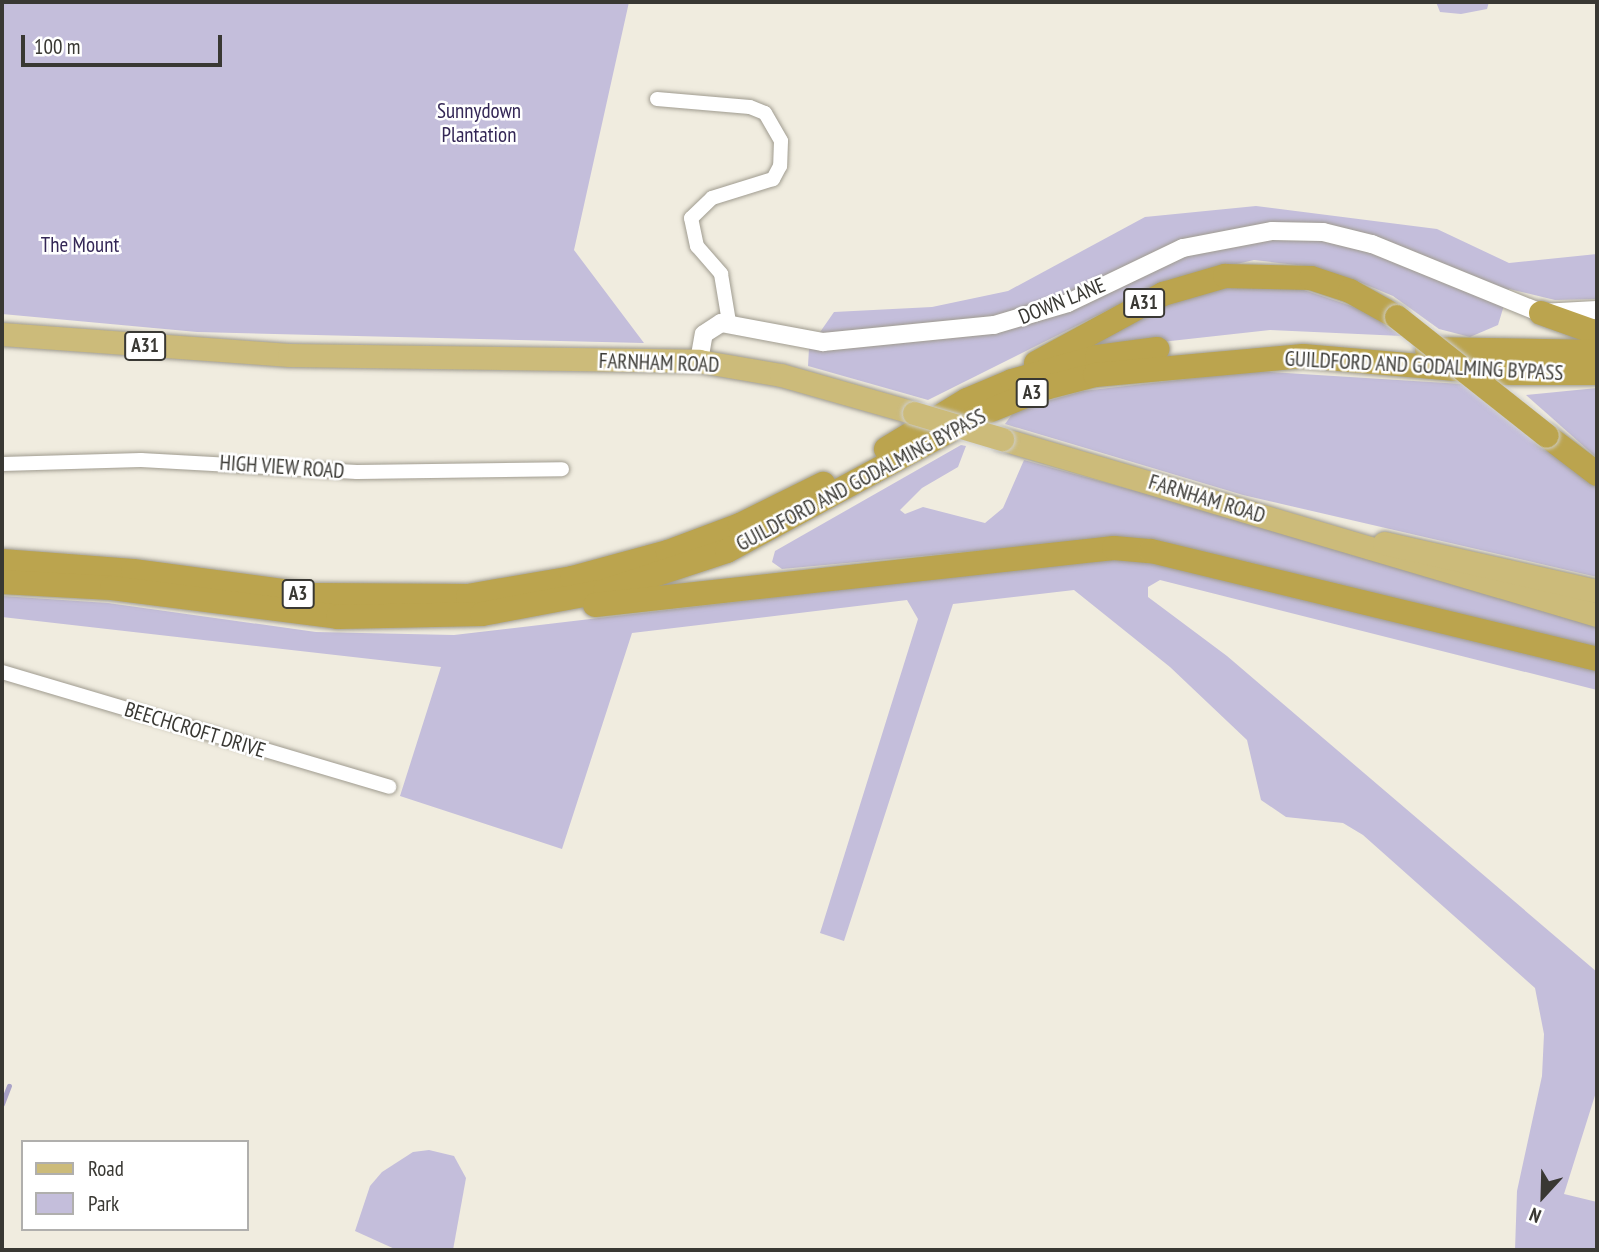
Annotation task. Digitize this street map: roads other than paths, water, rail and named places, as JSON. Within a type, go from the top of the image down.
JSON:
[{"type":"highway","name":"A31","points":[[967,400],[1163,293],[1211,279],[1266,273],[1311,278],[1350,291],[1397,317],[1597,474]]},
{"type":"highway","points":[[1541,313],[1597,333]]},
{"type":"highway","name":"GUILDFORD AND GODALMING BYPASS","points":[[2,561],[133,571],[312,595],[401,599],[487,594],[631,564],[740,525],[967,400],[1097,357],[1262,341],[1476,353],[1597,352]]},
{"type":"highway","name":"GUILDFORD AND GODALMING BYPASS","points":[[2,582],[112,588],[338,617],[442,617],[510,609],[605,591],[727,551],[979,415],[1048,387],[1096,375],[1303,356],[1503,373],[1597,373]]},
{"type":"highway","name":"A3","points":[[510,609],[652,601],[1114,548],[1152,551],[1597,659]]},
{"type":"main road","name":"FARNHAM ROAD","points":[[2,334],[302,355],[699,361],[781,375],[1597,615]]},
{"type":"main road","name":"FARNHAM ROAD","points":[[1335,538],[1407,546],[1597,591]]},
{"type":"street","points":[[657,99],[750,107],[765,113],[781,141],[780,166],[773,179],[712,198],[691,218],[697,246],[721,274],[729,322],[704,334],[699,361]]},
{"type":"street","name":"DOWN LANE","points":[[729,322],[823,342],[994,325],[1068,303],[1183,248],[1238,234],[1287,231],[1341,235],[1391,249],[1541,313],[1597,310]]},
{"type":"street","name":"HIGH VIEW ROAD","points":[[2,464],[141,460],[357,472],[562,469]]},
{"type":"street","name":"BEECHCROFT DRIVE","points":[[2,672],[389,788]]},
{"type":"waterway","points":[[2,1104],[9,1086]]},
{"type":"park label","name":"Sunnydown Plantation","points":[[479,123]]},
{"type":"park label","name":"The Mount","points":[[80,245]]}]
